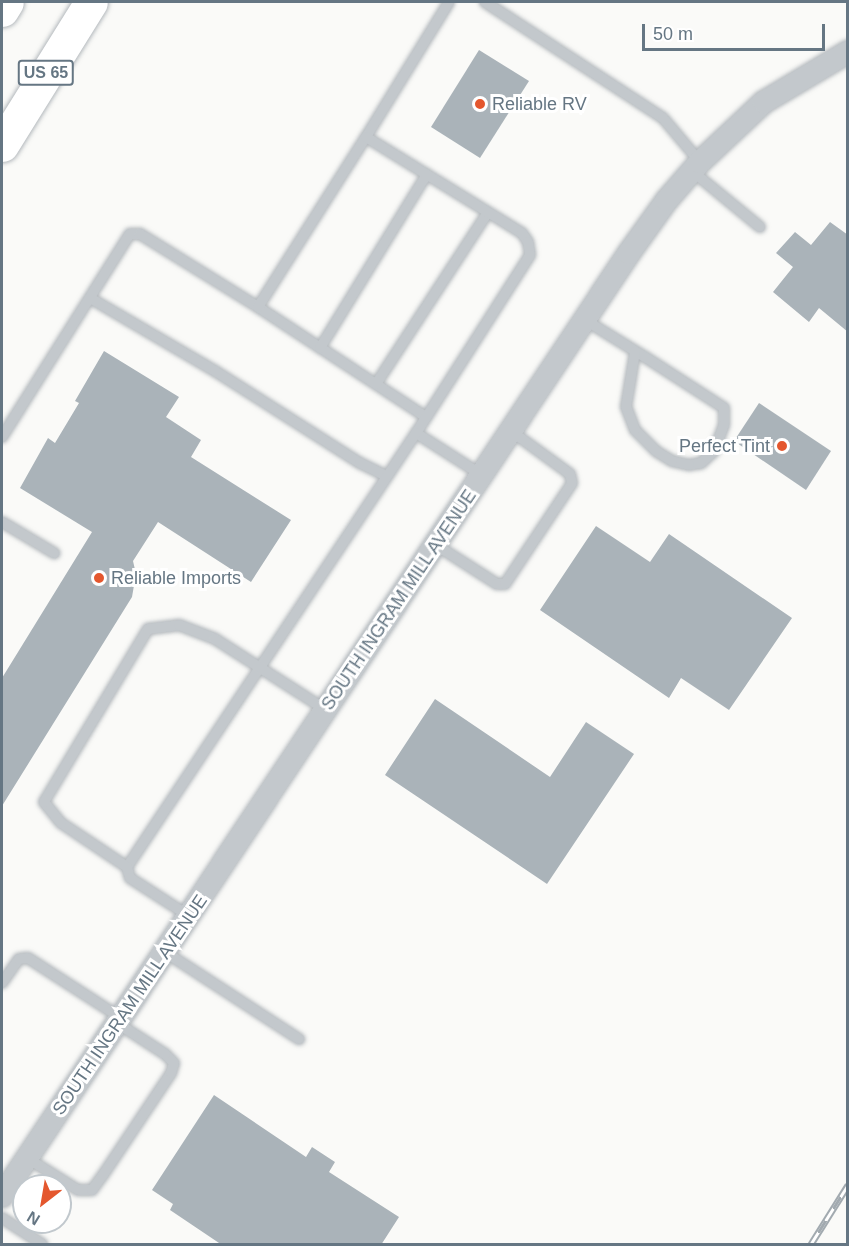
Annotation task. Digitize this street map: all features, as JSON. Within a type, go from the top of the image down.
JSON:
[{"type":"highway","points":[[2,10],[7,2]]},
{"type":"highway","name":"US 65","points":[[2,145],[91,2]]},
{"type":"street","name":"SOUTH INGRAM MILL AVENUE","points":[[2,1196],[629,253],[696,166],[764,102],[848,52]]},
{"type":"lane","points":[[258,307],[449,2]]},
{"type":"lane","points":[[485,2],[663,118],[696,166],[760,227]]},
{"type":"lane","points":[[129,873],[530,255],[528,242],[522,233],[366,137]]},
{"type":"lane","points":[[320,348],[427,174]]},
{"type":"lane","points":[[376,384],[488,212]]},
{"type":"lane","points":[[2,437],[130,234],[140,234],[258,307],[426,417]]},
{"type":"lane","points":[[90,298],[215,371],[360,463],[387,476]]},
{"type":"lane","points":[[585,320],[724,408],[724,425],[714,451],[701,463],[689,465],[672,461],[656,451],[635,430],[626,407],[635,352]]},
{"type":"lane","points":[[436,545],[497,584],[505,584],[572,483],[570,474],[511,431]]},
{"type":"lane","points":[[416,433],[482,475]]},
{"type":"lane","points":[[2,522],[54,553]]},
{"type":"lane","points":[[189,917],[61,823],[44,802],[148,629],[179,625],[215,639],[326,710]]},
{"type":"lane","points":[[165,952],[299,1039]]},
{"type":"lane","points":[[2,983],[19,959],[28,958],[165,1054],[174,1063],[171,1073],[92,1190],[78,1190],[27,1158]]},
{"type":"lane","points":[[2,1218],[42,1245]]},
{"type":"building","name":"Reliable RV","points":[[479,50],[529,81],[480,158],[431,127]]},
{"type":"building","points":[[830,222],[848,235],[848,332],[819,308],[809,322],[773,292],[793,267],[776,253],[795,232],[811,245]]},
{"type":"building","name":"Reliable Imports","points":[[104,351],[179,397],[166,417],[201,440],[191,457],[291,520],[251,582],[158,522],[133,561],[136,574],[132,597],[2,806],[2,678],[92,532],[20,488],[48,438],[55,443],[79,403],[75,401]]},
{"type":"building","name":"Perfect Tint","points":[[759,403],[831,451],[806,490],[734,441]]},
{"type":"building","points":[[596,526],[650,562],[669,534],[792,618],[729,710],[681,678],[669,698],[540,610]]},
{"type":"building","points":[[435,699],[550,777],[586,722],[634,754],[547,884],[385,775]]},
{"type":"building","points":[[214,1095],[306,1157],[312,1147],[335,1162],[329,1172],[399,1217],[381,1245],[222,1245],[170,1210],[173,1204],[152,1190]]},
{"type":"railway","points":[[811,1244],[848,1185]]},
{"type":"place","name":"Reliable RV","points":[[480,104]]},
{"type":"place","name":"Perfect Tint","points":[[782,446]]},
{"type":"place","name":"Reliable Imports","points":[[99,578]]}]
